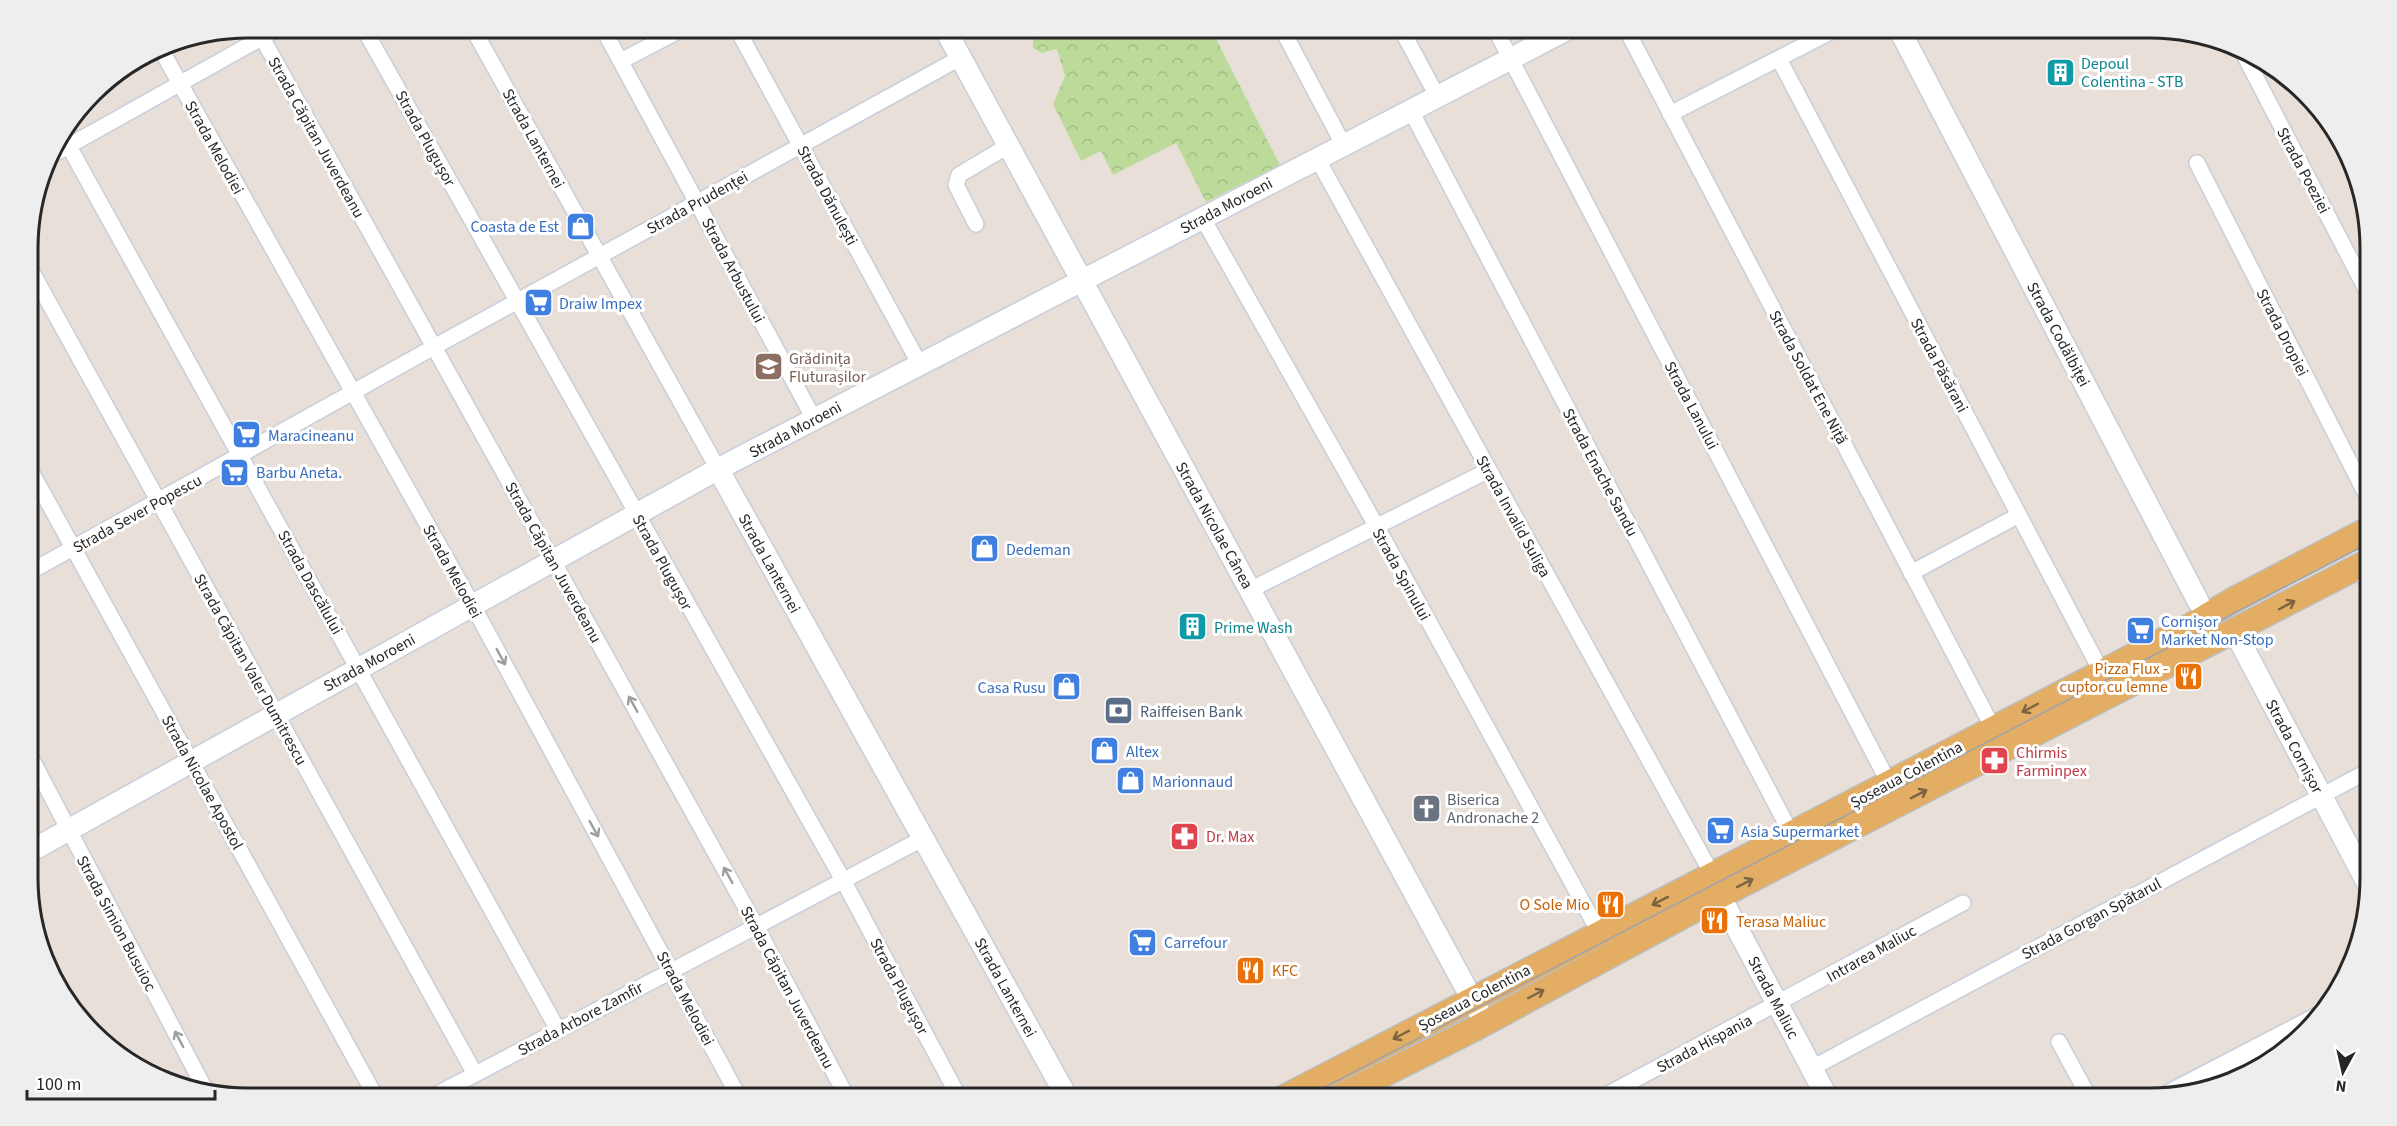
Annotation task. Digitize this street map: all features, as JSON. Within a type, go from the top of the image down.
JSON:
[{"type":"main road","name":"Șoseaua Colentina","points":[[1357,1088],[1485,1023],[1716,885],[1791,833],[2101,671],[2209,608],[2360,533]]},
{"type":"main road","name":"Șoseaua Colentina","points":[[1302,1088],[1599,932],[1716,885],[2229,635],[2360,575]]},
{"type":"street","points":[[68,139],[180,83],[250,38]]},
{"type":"street","name":"Strada Căpitan Juverdeanu","points":[[262,38],[756,926],[842,1088]]},
{"type":"street","name":"Strada Plugușor","points":[[369,38],[843,880],[954,1088]]},
{"type":"street","name":"Strada Lanternei","points":[[478,38],[1062,1088]]},
{"type":"street","name":"Strada Arbustului","points":[[608,38],[814,418]]},
{"type":"street","points":[[621,61],[665,38]]},
{"type":"street","name":"Strada Dănulești","points":[[742,38],[919,363]]},
{"type":"street","name":"Strada Nicolae Cânea","points":[[950,38],[1006,147],[1251,590],[1485,1023]]},
{"type":"street","points":[[1287,38],[1343,144]]},
{"type":"street","points":[[1406,38],[1437,96]]},
{"type":"street","name":"Strada Lanului","points":[[1500,38],[1889,783]]},
{"type":"street","name":"Strada Moroeni","points":[[38,847],[358,667],[473,606],[718,469],[1551,38]]},
{"type":"street","name":"Strada Soldat Ene Niță","points":[[1631,38],[1993,728]]},
{"type":"street","points":[[1670,114],[1820,38]]},
{"type":"street","name":"Strada Codălbiței","points":[[1904,38],[2209,608]]},
{"type":"street","name":"Strada Melodiei","points":[[164,55],[473,606],[734,1088]]},
{"type":"street","name":"Strada Prudenței","points":[[434,346],[960,58]]},
{"type":"street","name":"Strada Păsărani","points":[[1779,60],[2101,671]]},
{"type":"street","name":"Strada Poeziei","points":[[2248,63],[2360,278]]},
{"type":"street","name":"Strada Enache Sandu","points":[[1410,111],[1791,833]]},
{"type":"street","name":"Strada Dascălului","points":[[67,142],[558,1030]]},
{"type":"street","points":[[976,224],[956,185],[957,180],[959,175],[1006,147]]},
{"type":"street","name":"Strada Invalid Suliga","points":[[1317,158],[1716,885]]},
{"type":"street","name":"Strada Dropiei","points":[[2198,163],[2360,482]]},
{"type":"street","name":"Strada Spinului","points":[[1202,217],[1377,527],[1599,932]]},
{"type":"street","name":"Strada Căpitan Valer Dumitrescu","points":[[38,283],[475,1074]]},
{"type":"street","name":"Strada Sever Popescu","points":[[38,567],[434,346]]},
{"type":"street","points":[[1251,590],[1489,471]]},
{"type":"street","name":"Strada Nicolae Apostol","points":[[38,484],[371,1088]]},
{"type":"street","points":[[1911,573],[2019,515]]},
{"type":"street","name":"Strada Cornișor","points":[[2209,608],[2229,635],[2321,795],[2360,869]]},
{"type":"street","name":"Strada Simion Busuioc","points":[[38,772],[202,1083]]},
{"type":"street","name":"Strada Gorgan Spătarul","points":[[1812,1068],[2360,775]]},
{"type":"street","name":"Strada Arbore Zamfir","points":[[449,1088],[924,838]]},
{"type":"street","name":"Strada Maliuc","points":[[1716,885],[1822,1088]]},
{"type":"street","name":"Intrarea Maliuc","points":[[1778,1004],[1964,903]]},
{"type":"street","name":"Strada Hispania","points":[[1620,1088],[1778,1004]]},
{"type":"street","points":[[2192,1084],[2293,1031]]},
{"type":"street","points":[[2059,1042],[2084,1088]]},
{"type":"green space","points":[[1033,38],[1216,38],[1280,165],[1206,202],[1176,143],[1113,175],[1101,151],[1081,161],[1053,104],[1065,76],[1057,49],[1041,53],[1033,48]]},
{"type":"tram line","points":[[1323,1088],[2360,548]]},
{"type":"place","name":"Depoul Colentina - STB","points":[[2060,72]]},
{"type":"place","name":"Coasta de Est","points":[[580,226]]},
{"type":"place","name":"Draiw Impex","points":[[538,303]]},
{"type":"place","name":"Grădinița Fluturașilor","points":[[768,367]]},
{"type":"place","name":"Maracineanu","points":[[247,435]]},
{"type":"place","name":"Barbu Aneta.","points":[[235,472]]},
{"type":"place","name":"Dedeman","points":[[985,549]]},
{"type":"place","name":"Prime Wash","points":[[1193,627]]},
{"type":"place","name":"Cornișor Market Non-Stop","points":[[2140,630]]},
{"type":"place","name":"Pizza Flux - cuptor cu lemne","points":[[2189,677]]},
{"type":"place","name":"Casa Rusu","points":[[1067,687]]},
{"type":"place","name":"Raiffeisen Bank","points":[[1119,711]]},
{"type":"place","name":"Altex","points":[[1105,751]]},
{"type":"place","name":"Chirmis Farminpex","points":[[1995,761]]},
{"type":"place","name":"Marionnaud","points":[[1131,781]]},
{"type":"place","name":"Biserica Andronache 2","points":[[1426,808]]},
{"type":"place","name":"Asia Supermarket","points":[[1720,831]]},
{"type":"place","name":"Dr. Max","points":[[1185,836]]},
{"type":"place","name":"O Sole Mio","points":[[1611,904]]},
{"type":"place","name":"Terasa Maliuc","points":[[1715,921]]},
{"type":"place","name":"Carrefour","points":[[1143,942]]},
{"type":"place","name":"KFC","points":[[1251,970]]}]
